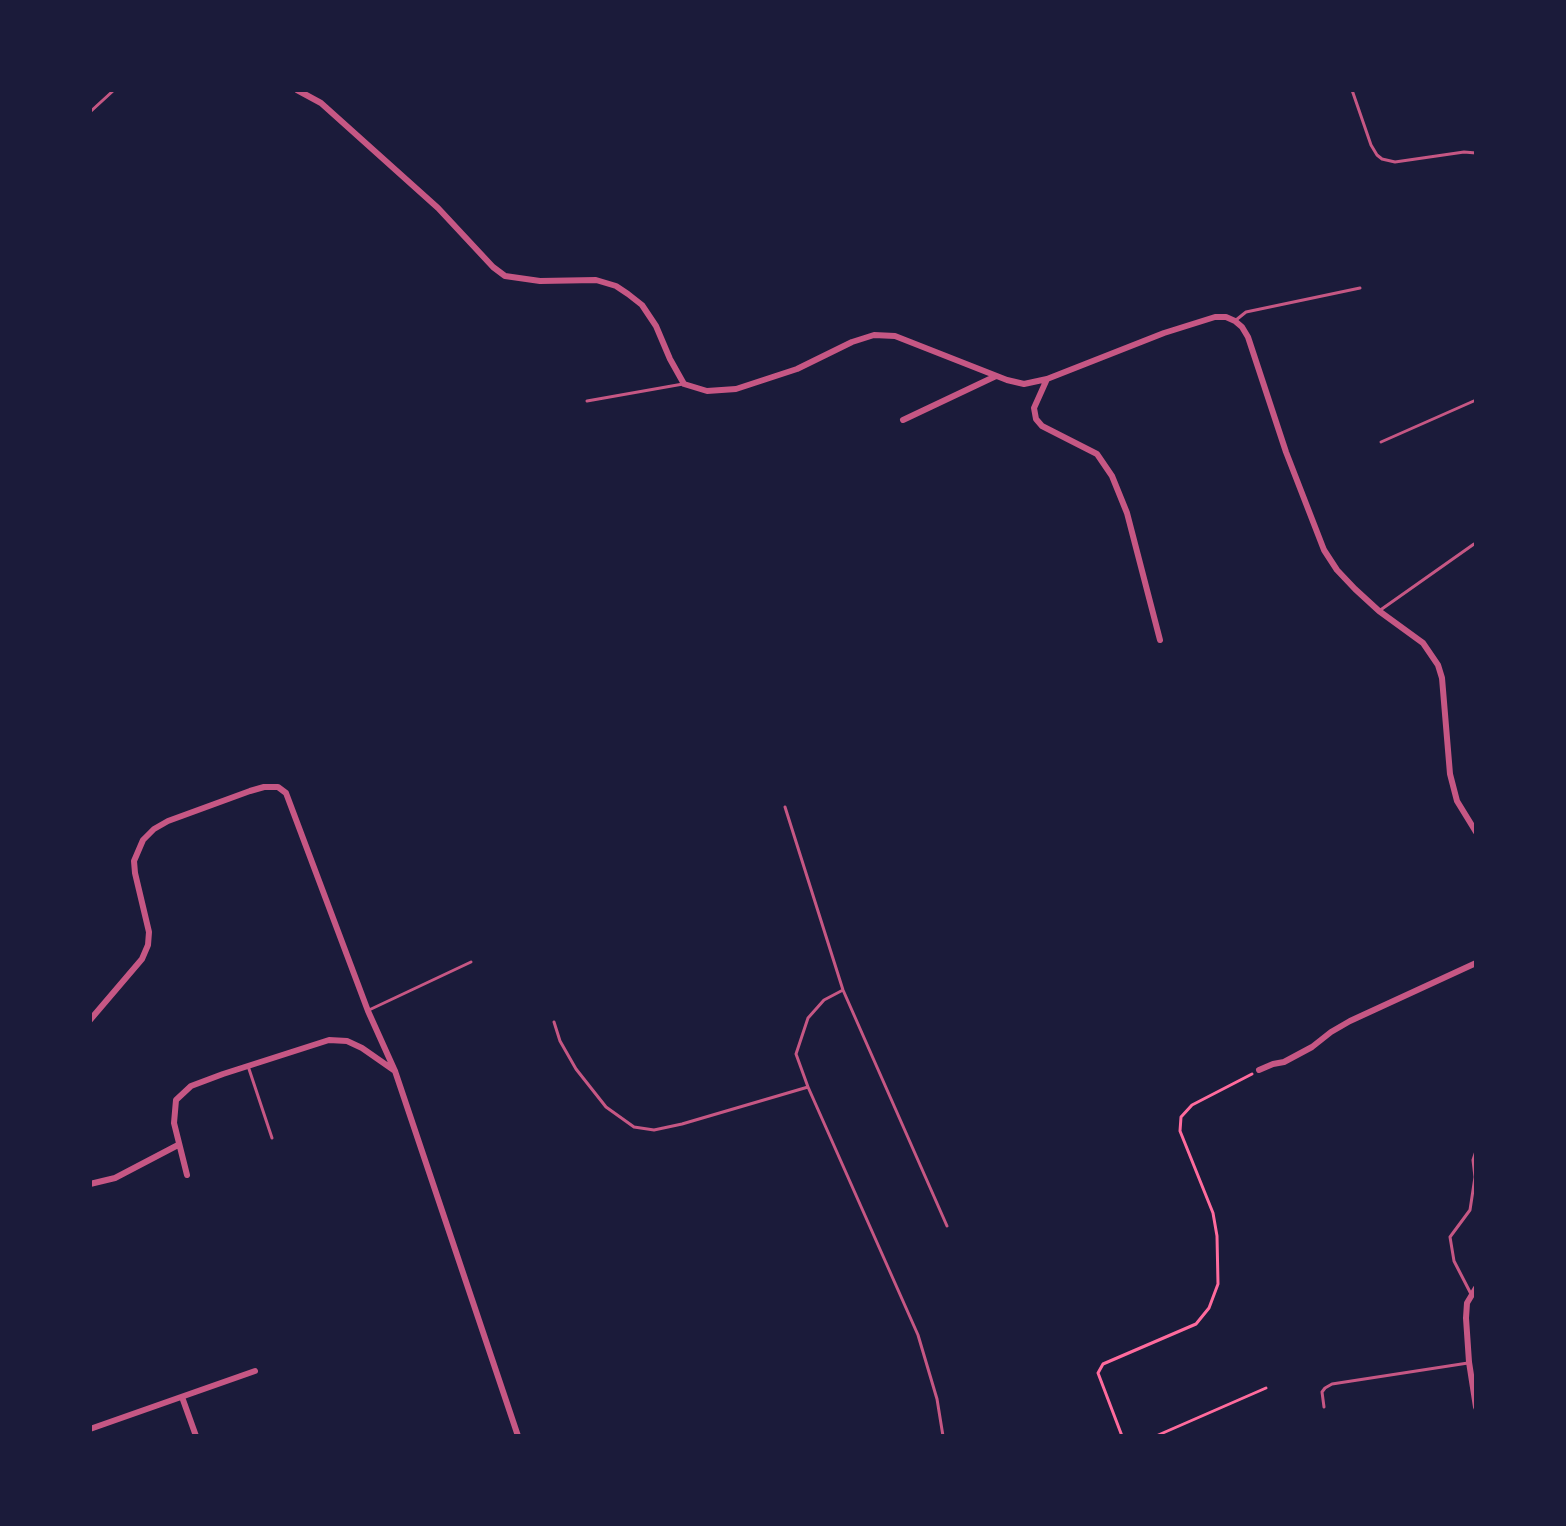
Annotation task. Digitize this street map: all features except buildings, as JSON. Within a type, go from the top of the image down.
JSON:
[{"type":"street","points":[[297,90],[321,103],[330,111],[438,208],[493,267],[505,276],[540,281],[596,280],[616,286],[628,294],[642,305],[657,326],[670,359],[684,384],[707,391],[736,389],[797,369],[852,342],[874,334],[896,336],[996,376],[1024,384],[1047,379],[1164,333],[1215,317],[1226,317],[1235,321],[1248,337],[1286,452],[1324,550],[1337,570],[1379,610],[1423,643],[1438,665],[1442,678],[1450,774],[1457,801],[1476,832]]},
{"type":"street","points":[[903,420],[996,376]]},
{"type":"street","points":[[1047,379],[1034,408],[1036,419],[1042,426],[1097,454],[1112,476],[1127,513],[1160,640]]},
{"type":"street","points":[[90,1020],[142,959],[148,945],[149,932],[135,867],[138,850],[143,840],[154,829],[168,821],[250,791],[278,787],[286,793],[368,1011],[395,1071],[518,1436]]},
{"type":"street","points":[[1259,1070],[1284,1062],[1312,1047],[1350,1021],[1476,963]]},
{"type":"street","points":[[188,1175],[178,1145],[174,1123],[176,1100],[191,1086],[329,1040],[347,1041],[363,1048],[395,1071]]},
{"type":"street","points":[[90,1184],[116,1178],[178,1145]]},
{"type":"street","points":[[1476,1288],[1467,1303],[1466,1318],[1469,1362],[1476,1407]]},
{"type":"street","points":[[90,1429],[255,1371]]},
{"type":"street","points":[[182,1397],[196,1436]]},
{"type":"lane","points":[[90,112],[114,90]]},
{"type":"lane","points":[[1352,90],[1371,145],[1382,159],[1395,162],[1464,152],[1476,153]]},
{"type":"lane","points":[[1235,321],[1246,312],[1360,288]]},
{"type":"lane","points":[[587,401],[684,384]]},
{"type":"lane","points":[[1381,442],[1476,400]]},
{"type":"lane","points":[[1379,610],[1474,544]]},
{"type":"lane","points":[[785,807],[843,990],[946,1226]]},
{"type":"lane","points":[[368,1011],[471,962]]},
{"type":"lane","points":[[843,990],[824,1000],[808,1018],[796,1054],[808,1087],[918,1335],[936,1399],[943,1436]]},
{"type":"lane","points":[[554,1022],[560,1041],[576,1069],[606,1107],[634,1127],[654,1130],[681,1124],[808,1087]]},
{"type":"lane","points":[[248,1066],[272,1138]]},
{"type":"lane","points":[[1471,1294],[1454,1262],[1450,1237],[1470,1210],[1475,1177],[1473,1160],[1476,1151]]},
{"type":"lane","points":[[1324,1407],[1322,1392],[1324,1388],[1332,1384],[1469,1362]]},
{"type":"path","points":[[1122,1436],[1098,1373],[1103,1364],[1196,1324],[1209,1308],[1218,1284],[1217,1236],[1213,1213],[1180,1131],[1181,1117],[1192,1105],[1259,1070]]},
{"type":"path","points":[[1156,1436],[1266,1388]]}]
